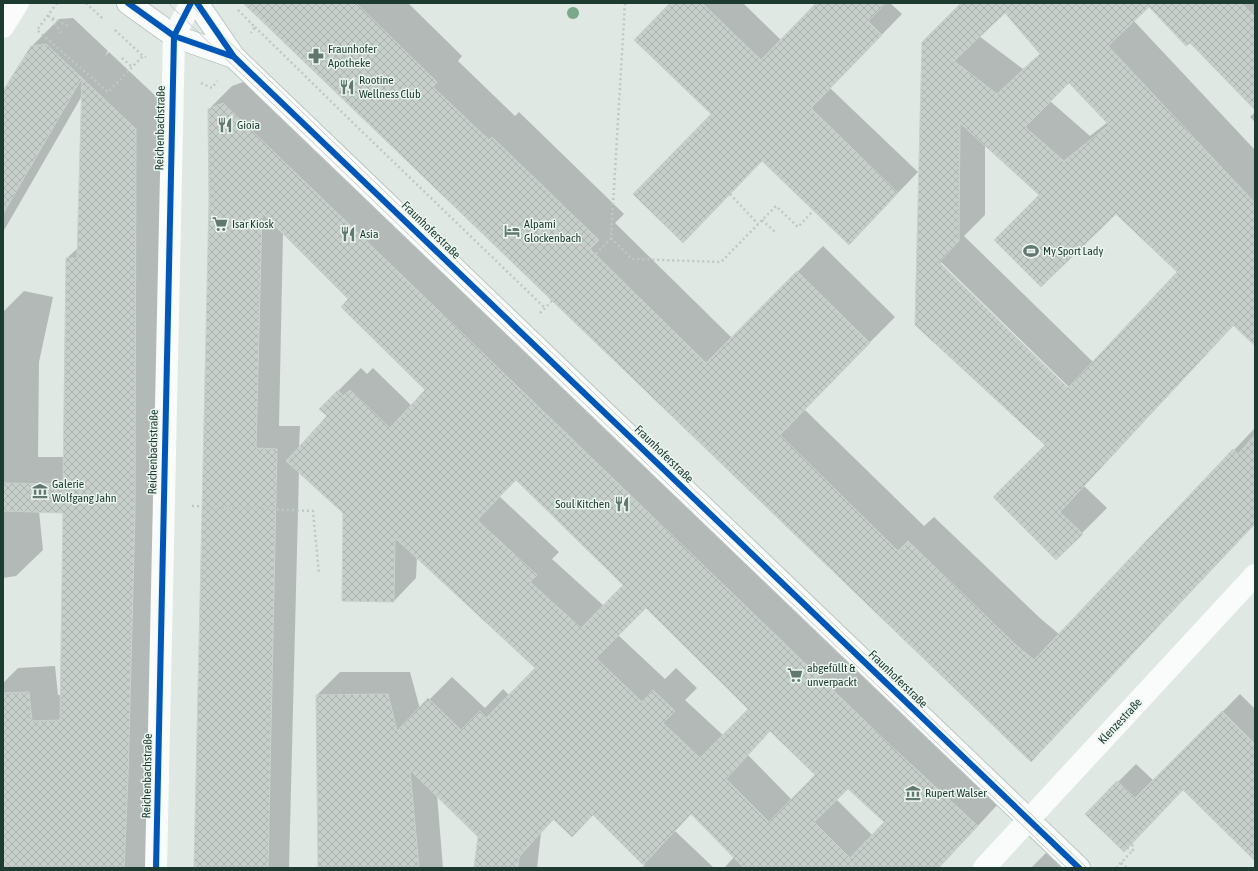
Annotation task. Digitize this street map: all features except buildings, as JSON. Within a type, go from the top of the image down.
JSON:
[{"type":"main road","points":[[3,27],[18,3]]},
{"type":"main road","name":"Fraunhoferstraße","points":[[128,3],[174,36],[234,57]]},
{"type":"main road","points":[[174,36],[191,3]]},
{"type":"main road","name":"Fraunhoferstraße","points":[[197,3],[234,57],[1079,868]]},
{"type":"main road","name":"Reichenbachstraße","points":[[156,868],[174,36]]},
{"type":"main road","name":"Klenzestraße","points":[[984,868],[1255,575]]},
{"type":"path","points":[[37,30],[49,16],[57,3]]},
{"type":"path","points":[[86,3],[102,18]]},
{"type":"path","points":[[596,254],[611,238],[625,3]]},
{"type":"path","points":[[49,16],[68,26]]},
{"type":"path","points":[[49,16],[61,33]]},
{"type":"path","points":[[255,27],[349,120],[546,308]]},
{"type":"path","points":[[122,58],[132,67]]},
{"type":"path","points":[[730,194],[758,224]]},
{"type":"path","points":[[611,238],[632,259],[721,262],[776,206],[798,226],[813,211]]},
{"type":"path","points":[[762,220],[775,232]]},
{"type":"path","points":[[189,505],[313,511],[319,574]]},
{"type":"path","points":[[1132,843],[1133,850]]},
{"type":"path","points":[[1127,848],[1133,850]]},
{"type":"path","points":[[1116,868],[1133,850]]},
{"type":"path","points":[[1121,863],[1126,868]]},
{"type":"tram line","points":[[168,3],[1067,868]]},
{"type":"tram line","points":[[189,3],[1087,868]]},
{"type":"cycle path","points":[[128,3],[174,36],[234,57]]},
{"type":"cycle path","points":[[156,868],[174,36],[191,3]]},
{"type":"cycle path","points":[[197,3],[234,57],[1079,868]]},
{"type":"place","name":"Fraunhofer Apotheke","points":[[316,56]]},
{"type":"place","name":"Rootine Wellness Club","points":[[347,87]]},
{"type":"place","name":"Gioia","points":[[225,125]]},
{"type":"place","name":"Isar Kiosk","points":[[220,224]]},
{"type":"place","name":"Alpami Glockenbach","points":[[512,231]]},
{"type":"place","name":"Asia","points":[[348,234]]},
{"type":"place","name":"My Sport Lady","points":[[1031,251]]},
{"type":"place","name":"Galerie Wolfgang Jahn","points":[[40,491]]},
{"type":"place","name":"Soul Kitchen","points":[[622,504]]},
{"type":"place","name":"abgefüllt & unverpackt","points":[[795,675]]},
{"type":"place","name":"Rupert Walser","points":[[913,793]]}]
